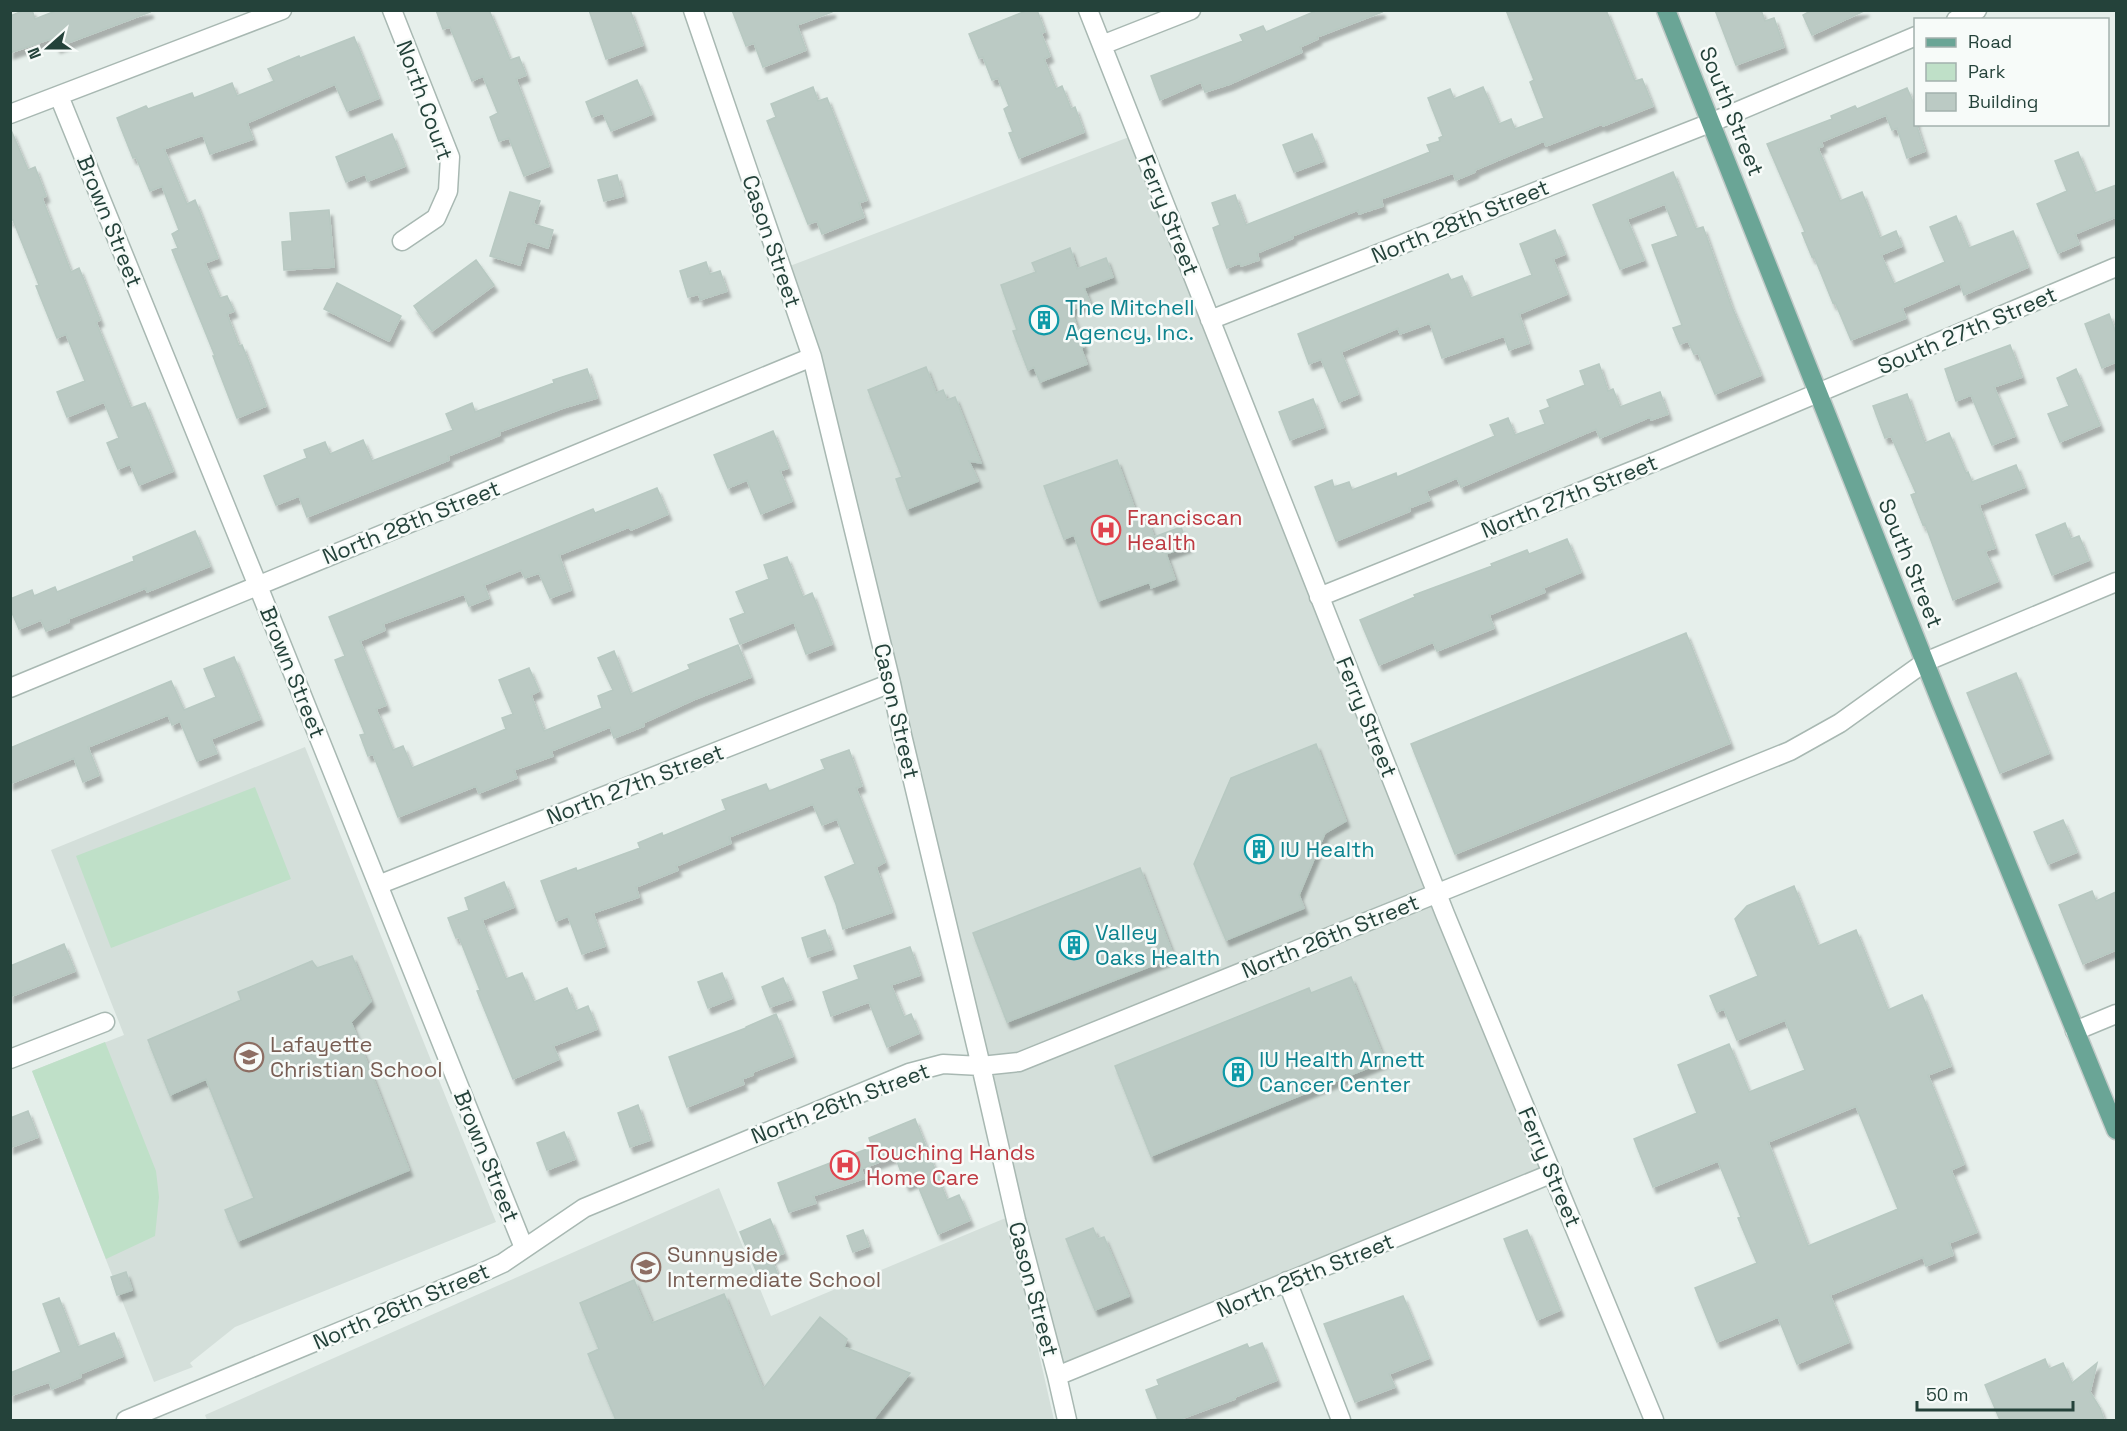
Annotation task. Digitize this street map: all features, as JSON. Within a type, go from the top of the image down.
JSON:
[{"type":"main road","name":"South Street","points":[[1666,10],[1925,662],[2116,1130]]},
{"type":"street","points":[[10,114],[282,10]]},
{"type":"street","name":"North Court","points":[[392,10],[450,157],[448,191],[436,218],[402,241]]},
{"type":"street","name":"Cason Street","points":[[693,10],[812,357],[891,683],[1016,1221],[1067,1420]]},
{"type":"street","name":"Ferry Street","points":[[1088,10],[1437,893],[1654,1420]]},
{"type":"street","points":[[1101,45],[1191,10]]},
{"type":"street","points":[[1960,18],[1977,10]]},
{"type":"street","name":"North 28th Street","points":[[1210,320],[1710,123],[1914,37]]},
{"type":"street","name":"Brown Street","points":[[59,96],[524,1248]]},
{"type":"street","name":"South 27th Street","points":[[1817,393],[2116,267]]},
{"type":"street","name":"North 28th Street","points":[[10,688],[812,357]]},
{"type":"street","name":"North 27th Street","points":[[1319,597],[1664,458],[1817,393]]},
{"type":"street","name":"North 26th Street","points":[[126,1420],[146,1417],[479,1275],[503,1263],[532,1241],[584,1208],[909,1073],[943,1064],[981,1066],[1019,1062],[1790,751],[1840,723],[1925,662],[2116,582]]},
{"type":"street","name":"North 27th Street","points":[[378,885],[891,683]]},
{"type":"street","points":[[2075,1031],[2116,1014]]},
{"type":"street","points":[[10,1059],[105,1022]]},
{"type":"street","name":"North 25th Street","points":[[1057,1376],[1553,1173]]},
{"type":"street","points":[[1287,1281],[1341,1420]]},
{"type":"shaded area","points":[[1137,134],[1553,1173],[1057,1376],[782,269]]},
{"type":"shaded area","name":"Lafayette Christian School","points":[[305,747],[496,1222],[235,1327],[190,1363],[193,1367],[154,1382],[32,1071],[124,1035],[51,850]]},
{"type":"shaded area","name":"Sunnyside Intermediate School","points":[[719,1188],[771,1316],[1008,1217],[1054,1420],[207,1420],[205,1415]]},
{"type":"green space","points":[[255,787],[291,879],[111,948],[76,856]]},
{"type":"green space","points":[[105,1042],[156,1171],[159,1197],[155,1236],[106,1259],[32,1071]]},
{"type":"building","points":[[25,10],[32,10],[35,19],[58,10],[149,10],[150,12],[57,47],[53,38],[10,53],[10,16]]},
{"type":"building","points":[[436,10],[489,10],[510,60],[519,57],[526,75],[516,79],[549,166],[524,176],[509,138],[499,141],[490,117],[498,113],[483,76],[472,81],[450,27],[443,29]]},
{"type":"building","points":[[589,10],[630,10],[643,45],[606,59]]},
{"type":"building","points":[[732,10],[832,10],[832,12],[797,25],[806,50],[763,67],[754,43],[746,46]]},
{"type":"building","points":[[1028,10],[1037,10],[1045,32],[1041,33],[1050,56],[1044,59],[1056,89],[1062,86],[1071,109],[1075,107],[1084,132],[1019,158],[1009,133],[1013,132],[1004,109],[1009,106],[998,78],[992,80],[983,57],[979,58],[969,34]]},
{"type":"building","points":[[1318,10],[1381,10],[1382,12],[1317,37],[1318,39],[1300,47],[1302,52],[1230,84],[1205,92],[1201,82],[1160,100],[1151,76],[1243,41],[1240,35],[1263,26],[1266,32]]},
{"type":"building","points":[[1506,10],[1606,10],[1635,81],[1642,79],[1653,106],[1546,146],[1544,141],[1456,180],[1453,173],[1381,199],[1383,206],[1359,214],[1358,210],[1292,236],[1293,238],[1257,253],[1259,260],[1227,268],[1213,228],[1220,225],[1212,203],[1235,195],[1246,225],[1430,152],[1427,145],[1440,141],[1439,138],[1443,136],[1428,98],[1450,89],[1454,99],[1483,87],[1499,124],[1511,119],[1515,129],[1544,118],[1530,82],[1534,80]]},
{"type":"building","points":[[1715,10],[1761,10],[1765,21],[1774,18],[1784,47],[1736,65]]},
{"type":"building","points":[[1812,10],[1866,10],[1812,35],[1803,15]]},
{"type":"building","points":[[354,37],[379,98],[347,111],[335,84],[247,123],[253,139],[210,154],[203,135],[164,149],[187,204],[195,200],[218,258],[205,263],[220,298],[227,296],[234,311],[227,314],[266,406],[237,418],[213,356],[215,356],[172,250],[178,248],[172,234],[179,230],[162,186],[150,191],[136,157],[133,158],[117,118],[146,106],[148,109],[192,93],[194,98],[232,83],[237,96],[274,81],[268,69]]},
{"type":"building","points":[[637,80],[652,114],[611,131],[603,113],[592,117],[586,102]]},
{"type":"building","points":[[813,87],[818,101],[827,98],[867,200],[859,203],[864,217],[822,234],[817,221],[808,224],[767,121],[776,117],[771,104]]},
{"type":"building","points":[[1907,88],[1914,104],[1914,126],[1917,126],[1925,151],[1907,158],[1897,128],[1892,130],[1886,115],[1821,142],[1823,146],[1818,148],[1840,201],[1862,192],[1880,238],[1896,231],[1902,246],[1881,255],[1894,284],[1945,262],[1930,227],[1956,216],[1969,248],[2013,231],[2028,267],[1964,295],[1960,283],[1902,308],[1906,318],[1851,340],[1814,256],[1812,257],[1802,233],[1805,232],[1767,144],[1832,119],[1831,116],[1855,106],[1857,109]]},
{"type":"building","points":[[11,130],[28,170],[35,167],[46,196],[42,198],[71,272],[79,268],[100,320],[96,322],[131,408],[145,403],[173,471],[139,485],[130,464],[118,469],[107,443],[119,438],[104,402],[67,417],[57,392],[85,381],[66,334],[57,338],[36,286],[39,285],[13,220],[10,220]]},
{"type":"building","points":[[392,134],[405,166],[368,181],[365,174],[346,182],[336,157]]},
{"type":"building","points":[[1312,134],[1323,161],[1294,172],[1283,145]]},
{"type":"building","points":[[2078,152],[2095,193],[2116,185],[2116,217],[2075,234],[2079,244],[2058,253],[2037,204],[2067,191],[2055,161]]},
{"type":"building","points":[[1673,172],[1696,229],[1703,227],[1731,305],[1761,375],[1715,394],[1698,353],[1694,354],[1688,341],[1680,344],[1673,328],[1682,325],[1652,245],[1678,236],[1665,204],[1627,219],[1644,260],[1620,269],[1593,205]]},
{"type":"building","points":[[617,175],[623,196],[604,201],[598,180]]},
{"type":"building","points":[[510,192],[540,201],[533,224],[553,230],[548,248],[527,241],[520,265],[490,256]]},
{"type":"building","points":[[329,210],[334,267],[284,270],[282,242],[292,241],[290,213]]},
{"type":"building","points":[[1555,230],[1565,254],[1553,259],[1567,294],[1519,314],[1529,343],[1509,350],[1504,336],[1442,358],[1430,323],[1400,334],[1398,328],[1341,352],[1358,394],[1339,402],[1321,359],[1309,364],[1298,334],[1448,274],[1451,280],[1462,276],[1471,298],[1532,275],[1520,244]]},
{"type":"building","name":"The Mitchell Agency, Inc.","points":[[1070,248],[1077,269],[1106,258],[1113,277],[1084,288],[1090,303],[1071,310],[1084,347],[1081,348],[1087,364],[1040,382],[1034,367],[1028,370],[1013,331],[1017,330],[1001,285],[1036,272],[1032,263]]},
{"type":"building","points":[[476,260],[494,285],[432,331],[414,306]]},
{"type":"building","points":[[706,262],[710,274],[720,271],[727,291],[700,300],[699,294],[688,297],[680,271]]},
{"type":"building","points":[[337,283],[401,316],[389,341],[324,309]]},
{"type":"building","points":[[2109,314],[2116,333],[2116,362],[2102,368],[2085,324]]},
{"type":"building","points":[[2010,345],[2022,377],[1994,387],[2015,436],[1992,445],[1971,395],[1956,401],[1945,369]]},
{"type":"building","points":[[1599,364],[1608,391],[1613,389],[1620,407],[1660,392],[1668,414],[1651,420],[1650,417],[1600,438],[1596,429],[1461,487],[1457,478],[1426,491],[1430,500],[1409,508],[1410,511],[1336,541],[1315,487],[1332,480],[1334,487],[1349,482],[1352,490],[1396,473],[1397,477],[1495,436],[1490,425],[1508,418],[1515,435],[1545,424],[1540,411],[1550,407],[1547,400],[1585,385],[1580,371]]},
{"type":"building","points":[[926,367],[936,393],[943,390],[947,400],[955,397],[981,463],[969,461],[978,481],[907,509],[896,479],[902,477],[868,390]]},
{"type":"building","points":[[587,369],[597,398],[499,432],[500,435],[448,456],[449,460],[307,517],[299,496],[276,505],[264,476],[307,458],[304,450],[325,442],[330,454],[363,440],[372,461],[453,430],[446,414],[472,403],[475,412],[554,383],[553,380]]},
{"type":"building","points":[[2076,369],[2100,425],[2060,442],[2048,414],[2069,406],[2057,378]]},
{"type":"building","points":[[1907,394],[1925,443],[1949,433],[1972,482],[2016,465],[2025,487],[1979,505],[1995,548],[1985,551],[1998,581],[1953,600],[1925,524],[1923,525],[1911,495],[1916,493],[1891,436],[1885,438],[1873,406]]},
{"type":"building","points":[[1313,399],[1324,427],[1290,440],[1279,412]]},
{"type":"building","points":[[773,431],[788,468],[780,471],[792,501],[761,514],[747,480],[728,488],[714,455]]},
{"type":"building","name":"Franciscan Health","points":[[1117,460],[1139,521],[1147,519],[1154,537],[1181,527],[1188,546],[1166,554],[1175,579],[1151,588],[1150,582],[1098,601],[1074,535],[1064,539],[1044,486]]},
{"type":"building","points":[[657,488],[668,514],[631,530],[629,527],[559,555],[571,590],[550,598],[539,573],[525,578],[521,570],[484,585],[489,598],[469,606],[464,594],[383,624],[385,630],[360,641],[386,705],[376,709],[393,750],[403,746],[412,768],[506,729],[502,718],[513,714],[499,680],[529,668],[539,691],[531,695],[544,731],[602,708],[598,696],[613,690],[598,658],[614,651],[631,694],[690,669],[688,665],[738,645],[751,677],[693,700],[643,723],[644,726],[614,738],[610,727],[551,751],[553,756],[514,770],[517,778],[479,793],[476,786],[398,817],[373,754],[368,756],[360,735],[365,734],[335,660],[345,656],[329,617],[593,509],[595,513]]},
{"type":"building","points":[[2065,523],[2071,539],[2079,536],[2089,560],[2052,575],[2036,535]]},
{"type":"building","points":[[195,531],[210,566],[147,592],[146,588],[68,619],[69,622],[46,631],[41,620],[19,629],[10,608],[10,599],[32,590],[34,596],[55,587],[57,592],[134,561],[133,557]]},
{"type":"building","points":[[1567,539],[1581,572],[1543,588],[1545,592],[1489,615],[1494,628],[1437,651],[1433,642],[1379,665],[1360,620],[1415,597],[1414,595],[1492,566],[1491,564],[1527,550],[1529,554]]},
{"type":"building","points":[[787,557],[803,597],[812,593],[832,644],[806,654],[794,622],[740,644],[730,619],[745,613],[736,592],[769,579],[764,565]]},
{"type":"building","points":[[1686,633],[1730,743],[1455,854],[1411,744]]},
{"type":"building","points":[[234,657],[260,719],[211,739],[217,753],[197,761],[180,721],[172,725],[168,715],[88,747],[99,775],[83,782],[74,758],[10,784],[10,748],[171,681],[184,710],[216,697],[204,669]]},
{"type":"building","points":[[2016,673],[2049,753],[2000,773],[1967,693]]},
{"type":"building","name":"IU Health","points":[[1316,744],[1346,821],[1325,833],[1299,895],[1304,908],[1226,940],[1194,864],[1231,778]]},
{"type":"building","points":[[849,750],[862,786],[856,788],[885,862],[876,867],[892,912],[843,929],[825,877],[855,864],[837,819],[822,825],[813,804],[729,837],[731,843],[676,866],[678,870],[636,887],[639,897],[593,913],[605,946],[582,954],[568,916],[556,921],[541,881],[576,868],[577,871],[640,848],[638,843],[662,833],[663,836],[726,810],[722,800],[766,784],[769,791],[825,769],[821,760]]},
{"type":"building","points":[[2063,820],[2077,852],[2048,864],[2034,832]]},
{"type":"building","name":"Valley Oaks Health","points":[[1140,868],[1174,957],[1007,1022],[973,933]]},
{"type":"building","points":[[504,882],[514,907],[482,920],[506,979],[522,973],[534,1002],[567,988],[576,1011],[588,1006],[597,1029],[553,1046],[559,1059],[513,1079],[477,991],[480,990],[459,937],[456,938],[448,918],[469,910],[465,898]]},
{"type":"building","points":[[1794,886],[1818,946],[1856,930],[1888,1010],[1922,995],[1951,1066],[1928,1075],[1964,1164],[1951,1170],[1977,1232],[1949,1243],[1953,1255],[1926,1266],[1923,1257],[1830,1295],[1849,1342],[1797,1364],[1778,1317],[1717,1342],[1695,1288],[1757,1263],[1718,1161],[1653,1187],[1634,1139],[1697,1113],[1678,1065],[1729,1044],[1749,1092],[1805,1070],[1785,1020],[1737,1040],[1724,1009],[1717,1012],[1710,996],[1758,976],[1735,919],[1747,906]],"holes":[[[1856,1106],[1898,1209],[1808,1246],[1768,1142]]]},
{"type":"building","points":[[2092,891],[2096,901],[2116,892],[2116,950],[2083,964],[2059,905]]},
{"type":"building","points":[[825,930],[832,949],[808,957],[802,938]]},
{"type":"building","points":[[64,944],[75,971],[10,997],[10,966]]},
{"type":"building","points":[[910,947],[920,975],[891,985],[904,1017],[911,1014],[919,1033],[887,1047],[869,1002],[831,1016],[823,992],[859,979],[854,966]]},
{"type":"building","points":[[352,956],[371,1001],[351,1022],[409,1170],[238,1241],[225,1210],[254,1198],[206,1079],[170,1095],[148,1040],[241,1000],[238,992],[312,961],[317,968]]},
{"type":"building","points":[[722,973],[732,998],[708,1008],[698,982]]},
{"type":"building","name":"IU Health Arnett Cancer Center","points":[[1351,977],[1385,1061],[1151,1156],[1115,1066],[1309,988],[1311,993]]},
{"type":"building","points":[[783,978],[792,999],[770,1007],[762,987]]},
{"type":"building","points":[[776,1014],[793,1056],[753,1072],[753,1075],[742,1079],[744,1084],[687,1107],[669,1057],[746,1028]]},
{"type":"building","points":[[638,1105],[650,1140],[630,1147],[618,1113]]},
{"type":"building","points":[[28,1111],[38,1137],[10,1148],[10,1118]]},
{"type":"building","points":[[915,1119],[947,1200],[959,1195],[970,1220],[938,1234],[916,1181],[906,1185],[895,1156],[861,1169],[865,1178],[813,1196],[816,1203],[789,1212],[778,1183],[872,1147],[869,1138]]},
{"type":"building","points":[[564,1132],[575,1159],[547,1170],[537,1143]]},
{"type":"building","points":[[770,1219],[784,1253],[771,1258],[777,1273],[760,1280],[740,1232]]},
{"type":"building","points":[[1093,1228],[1098,1239],[1104,1237],[1129,1296],[1095,1310],[1066,1239]]},
{"type":"building","points":[[863,1230],[869,1246],[853,1252],[847,1236]]},
{"type":"building","points":[[1527,1230],[1560,1310],[1537,1320],[1504,1239]]},
{"type":"building","points":[[126,1272],[132,1290],[117,1295],[111,1277]]},
{"type":"building","points":[[634,1280],[652,1323],[724,1294],[763,1389],[820,1317],[847,1339],[844,1347],[910,1373],[873,1420],[616,1420],[588,1354],[599,1349],[580,1303]]},
{"type":"building","points":[[1403,1296],[1429,1358],[1389,1374],[1395,1387],[1355,1402],[1324,1324]]},
{"type":"building","points":[[59,1298],[78,1347],[114,1333],[123,1356],[80,1374],[81,1377],[52,1389],[49,1382],[10,1396],[10,1373],[61,1352],[43,1304]]},
{"type":"building","points":[[1262,1343],[1277,1380],[1235,1397],[1235,1399],[1178,1420],[1158,1420],[1146,1390],[1159,1385],[1157,1380],[1247,1344],[1249,1348]]},
{"type":"building","points":[[2045,1359],[2049,1369],[2063,1363],[2072,1383],[2097,1363],[2090,1392],[2104,1420],[2000,1420],[1985,1385]]},
{"type":"place","name":"The Mitchell Agency, Inc.","points":[[1044,320]]},
{"type":"place","name":"Franciscan Health","points":[[1106,530]]},
{"type":"place","name":"IU Health","points":[[1259,849]]},
{"type":"place","name":"Valley Oaks Health","points":[[1074,945]]},
{"type":"place","name":"Lafayette Christian School","points":[[249,1057]]},
{"type":"place","name":"IU Health Arnett Cancer Center","points":[[1238,1072]]},
{"type":"place","name":"Touching Hands Home Care","points":[[845,1165]]},
{"type":"place","name":"Sunnyside Intermediate School","points":[[646,1267]]}]
